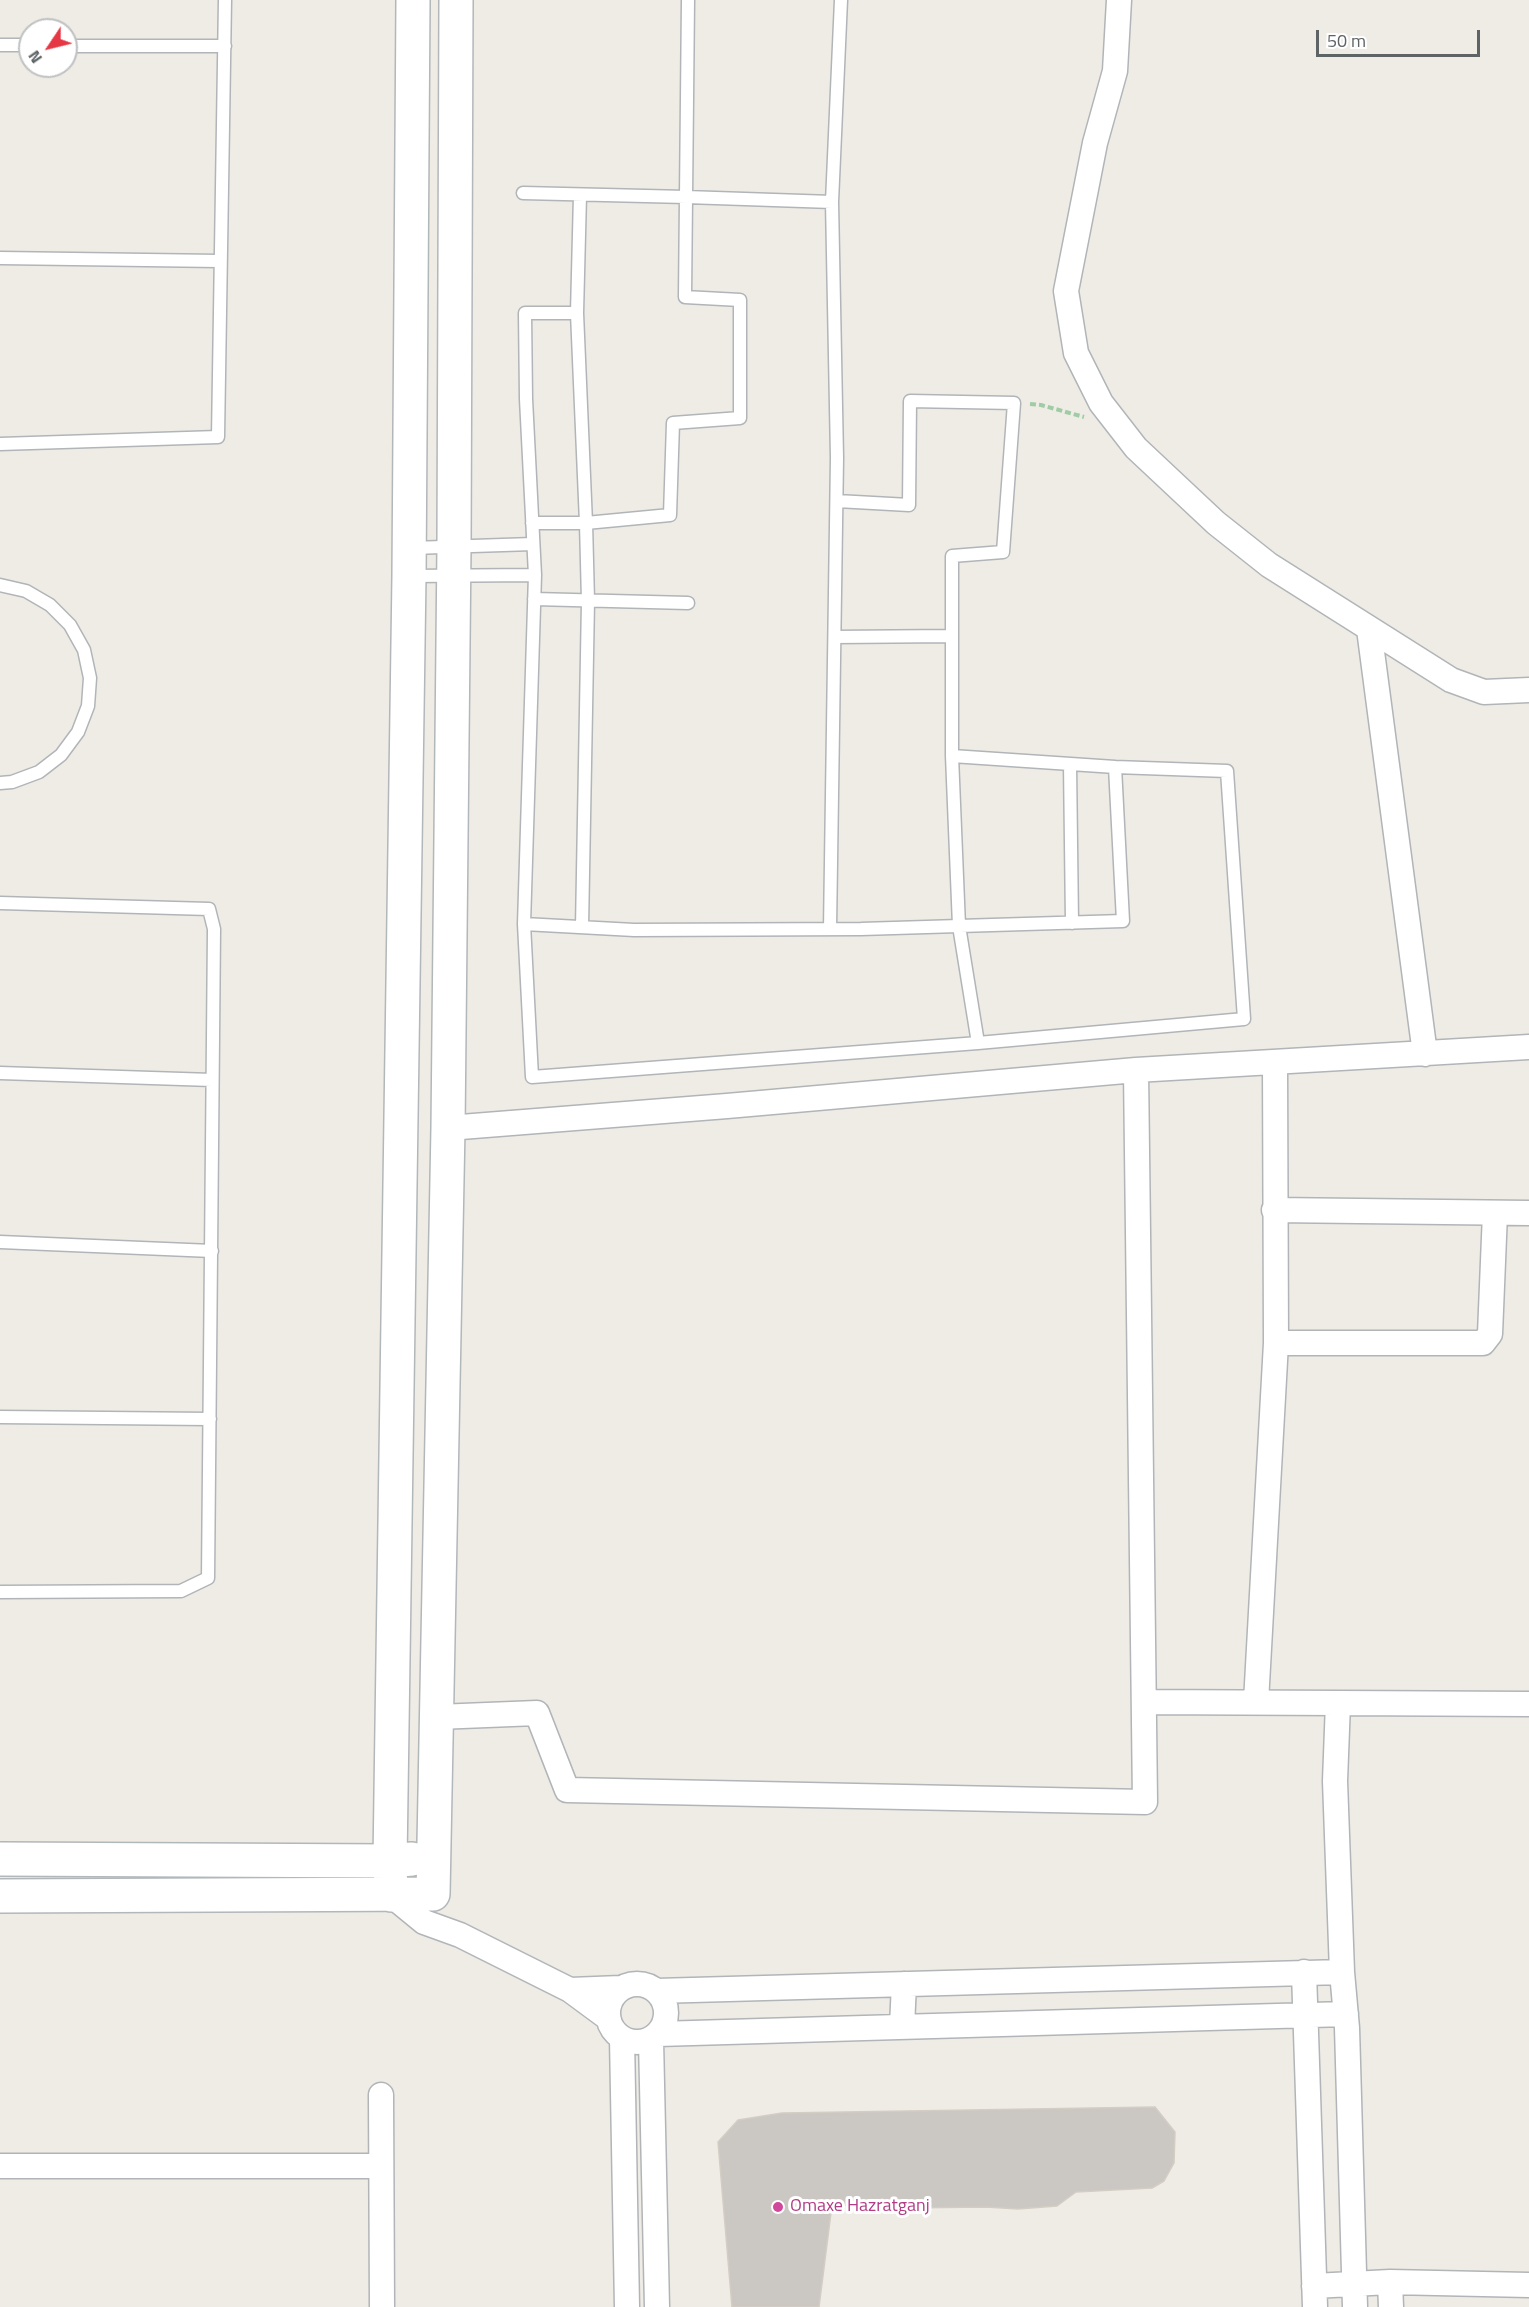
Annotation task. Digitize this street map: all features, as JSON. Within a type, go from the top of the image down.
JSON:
[{"type":"street","points":[[413,0],[409,562],[390,1861],[392,1895],[424,1922],[460,1935],[570,1990],[608,2018]]},
{"type":"street","points":[[456,0],[454,561],[448,1128],[433,1894],[460,1935]]},
{"type":"street","points":[[1119,0],[1115,71],[1095,143],[1066,291],[1076,353],[1101,402],[1136,448],[1216,523],[1269,565],[1451,680],[1484,692],[1529,690]]},
{"type":"street","points":[[1369,629],[1425,1054]]},
{"type":"street","points":[[448,1128],[1136,1070],[1529,1047]]},
{"type":"street","points":[[1256,1702],[1276,1343],[1275,1063]]},
{"type":"street","points":[[437,1717],[537,1713],[567,1790],[1145,1802],[1136,1070]]},
{"type":"street","points":[[1274,1210],[1529,1213]]},
{"type":"street","points":[[1276,1343],[1483,1343],[1490,1334],[1495,1213]]},
{"type":"street","points":[[1144,1702],[1529,1704]]},
{"type":"street","points":[[1338,1703],[1335,1780],[1342,1972],[1346,2014],[1355,2296]]},
{"type":"street","points":[[0,1859],[390,1861],[434,1857]]},
{"type":"street","points":[[0,1896],[433,1894]]},
{"type":"street","points":[[1304,1972],[1315,2296],[1355,2296],[1390,2282],[1529,2285]]},
{"type":"street","points":[[570,1990],[621,1988],[639,1984],[656,1991],[1342,1972]]},
{"type":"street","points":[[902,2026],[904,1984]]},
{"type":"street","points":[[621,1988],[609,2003],[608,2018],[614,2032],[631,2042],[655,2037],[902,2026],[1346,2014]]},
{"type":"street","points":[[656,1991],[666,2007],[666,2017],[655,2037],[657,2307]]},
{"type":"street","points":[[622,2038],[627,2307]]},
{"type":"street","points":[[381,2095],[382,2307]]},
{"type":"street","points":[[0,2166],[381,2166]]},
{"type":"street","points":[[1390,2282],[1391,2307]]},
{"type":"lane","points":[[0,444],[218,437],[219,261],[225,0]]},
{"type":"lane","points":[[532,523],[586,523],[670,515],[673,423],[740,418],[740,300],[685,297],[688,0]]},
{"type":"lane","points":[[831,929],[837,501],[832,202],[840,0]]},
{"type":"lane","points":[[0,45],[18,45]]},
{"type":"lane","points":[[78,45],[225,46]]},
{"type":"lane","points":[[523,193],[832,202]]},
{"type":"lane","points":[[580,195],[577,313],[588,600],[582,927]]},
{"type":"lane","points":[[0,258],[219,261]]},
{"type":"lane","points":[[577,313],[525,313],[526,399],[535,575],[524,924],[532,1077],[978,1043],[1244,1018],[1227,771],[1115,767],[952,756]]},
{"type":"lane","points":[[837,501],[909,505],[910,401],[1014,403],[1003,552],[952,556],[952,756],[959,926],[978,1043]]},
{"type":"lane","points":[[409,562],[454,561],[534,544]]},
{"type":"lane","points":[[409,562],[454,561],[535,575]]},
{"type":"lane","points":[[0,585],[26,591],[50,605],[70,625],[84,650],[90,678],[88,706],[78,732],[61,755],[39,772],[12,782],[0,783]]},
{"type":"lane","points":[[534,599],[688,603]]},
{"type":"lane","points":[[835,637],[952,636]]},
{"type":"lane","points":[[1070,764],[1072,923]]},
{"type":"lane","points":[[524,924],[634,930],[831,929],[1123,921],[1115,767]]},
{"type":"lane","points":[[0,903],[209,909],[214,929],[208,1578],[181,1591],[0,1592]]},
{"type":"lane","points":[[0,1073],[212,1080]]},
{"type":"lane","points":[[0,1242],[212,1251]]},
{"type":"lane","points":[[0,1417],[210,1419]]},
{"type":"path","points":[[1014,403],[1041,405],[1121,428]]},
{"type":"building","name":"Omaxe Hazratganj","points":[[1155,2107],[1175,2132],[1174,2163],[1164,2181],[1152,2188],[1076,2192],[1057,2206],[1018,2209],[832,2205],[819,2307],[732,2307],[718,2142],[738,2120],[782,2113]]},
{"type":"place","name":"Omaxe Hazratganj","points":[[778,2207]]}]
